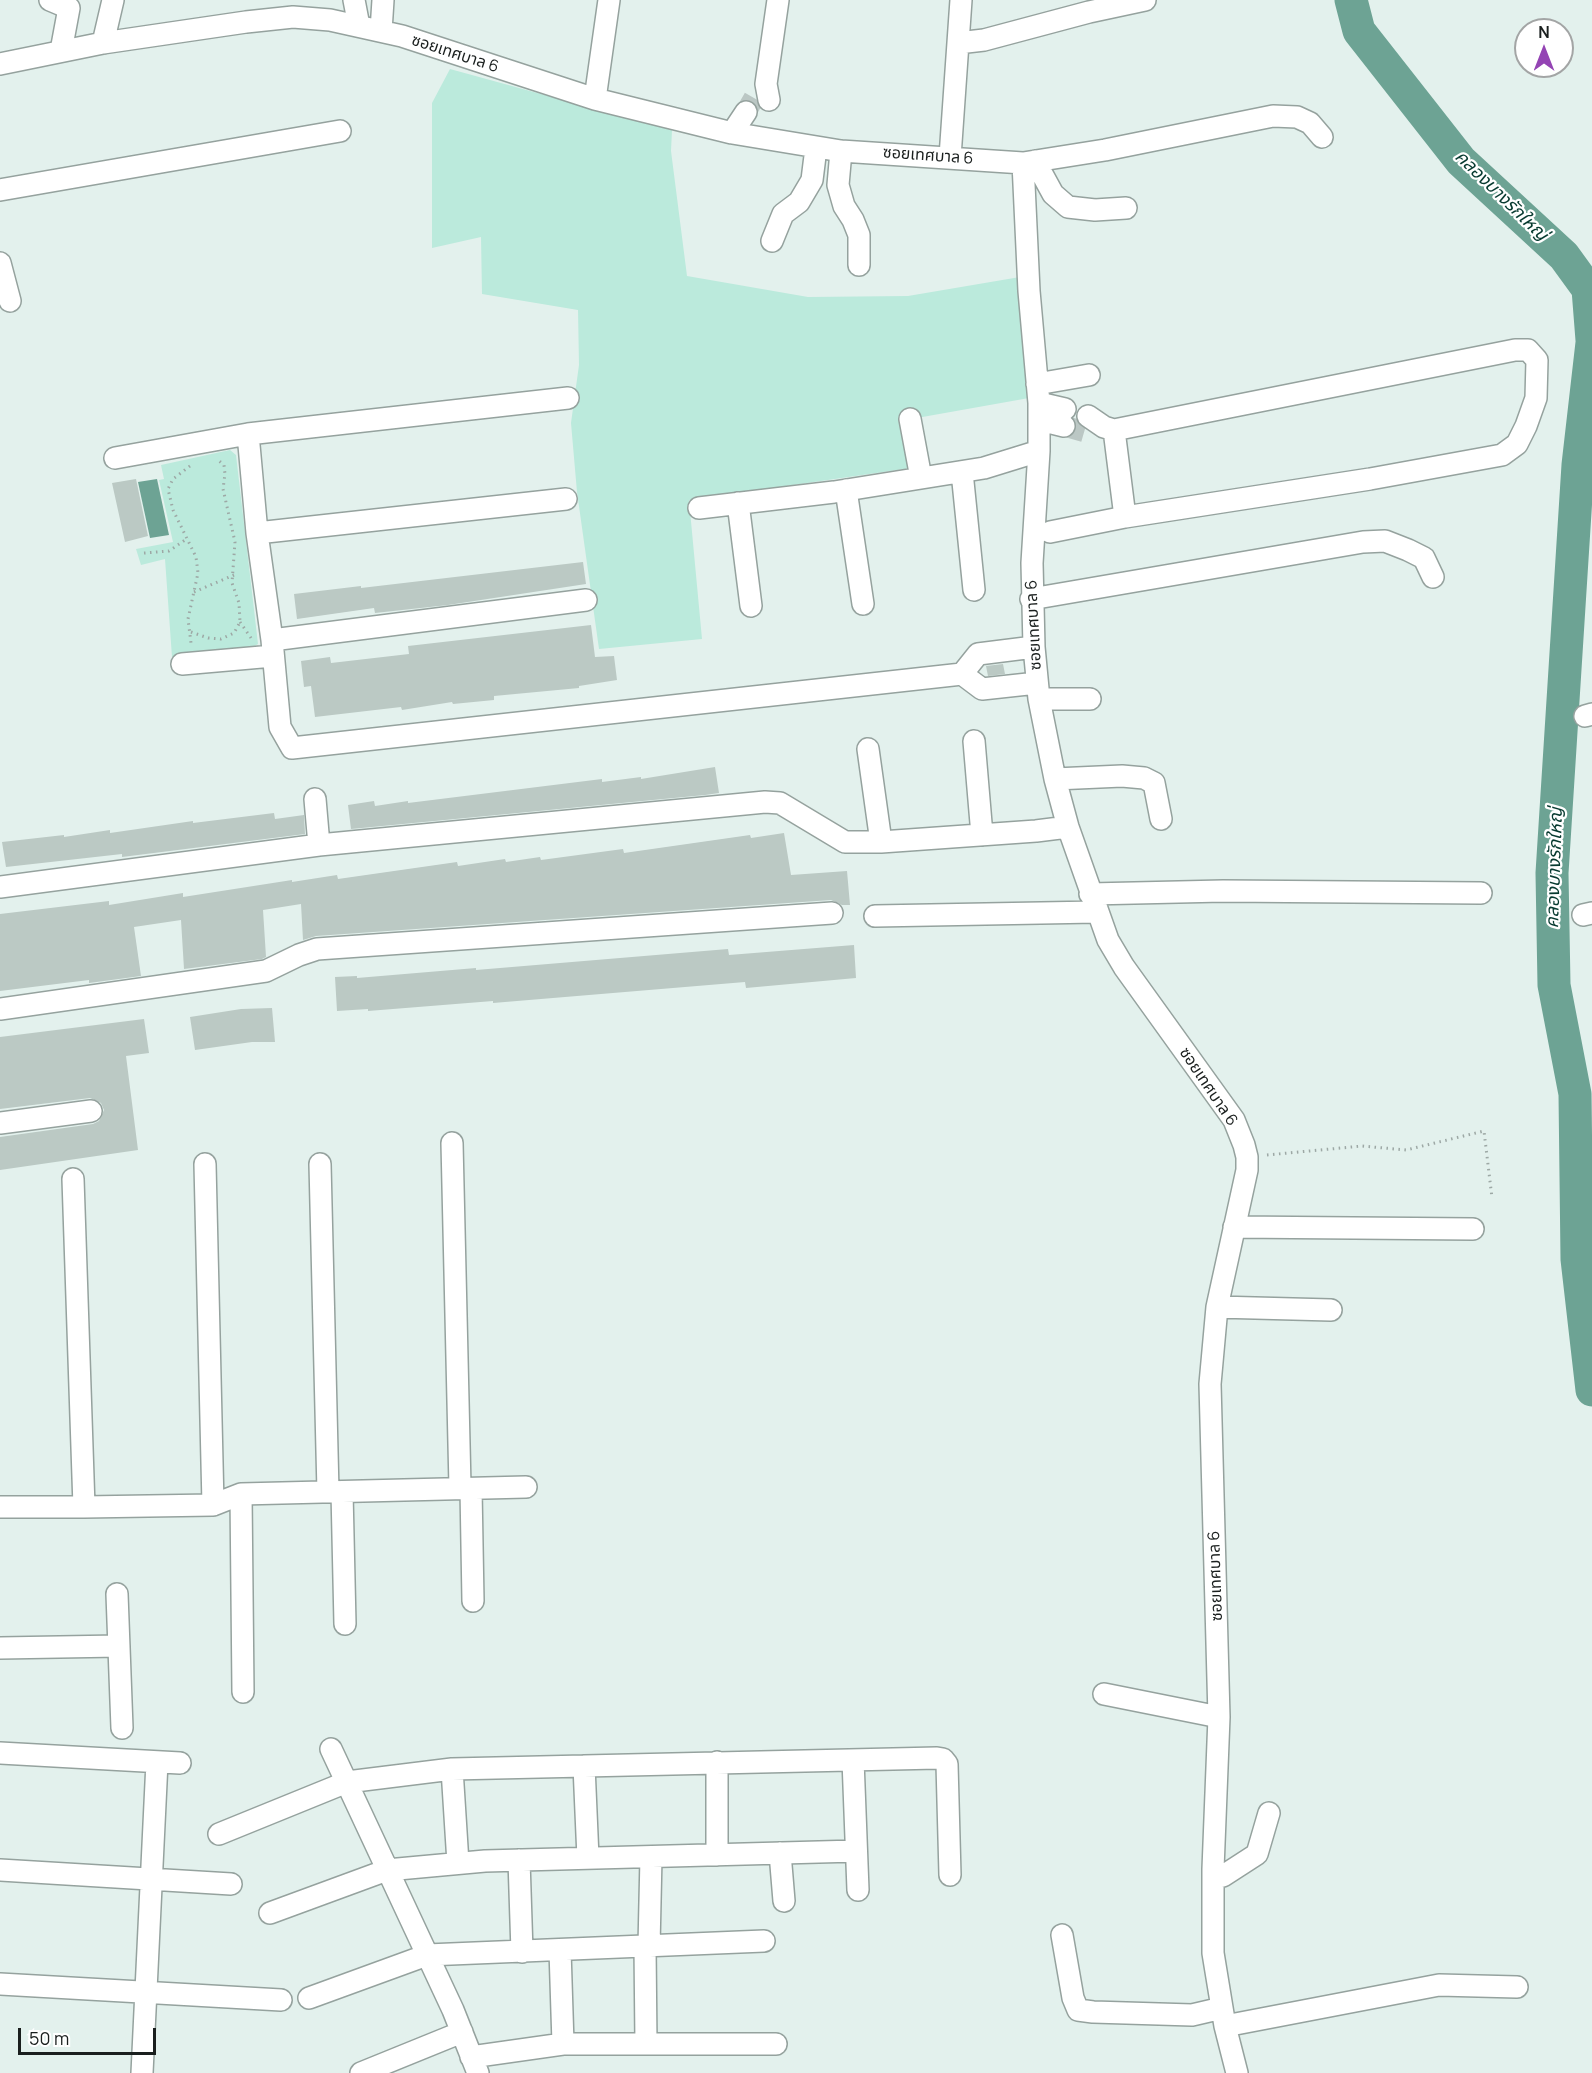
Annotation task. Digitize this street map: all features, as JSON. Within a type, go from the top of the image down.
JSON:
[{"type":"street","points":[[103,43],[113,0]]},
{"type":"street","points":[[354,0],[359,26]]},
{"type":"street","points":[[381,31],[383,0]]},
{"type":"street","points":[[595,99],[609,0]]},
{"type":"street","points":[[770,139],[761,102],[778,0]]},
{"type":"street","points":[[950,157],[961,0]]},
{"type":"street","points":[[958,43],[984,40],[1144,0]]},
{"type":"street","points":[[61,51],[63,3]]},
{"type":"street","name":"ซอยเทศบาล 6","points":[[0,64],[103,43],[246,22],[294,8],[330,20],[381,31],[595,99],[732,133],[841,151],[1029,162],[1029,291],[1039,402],[1039,451],[1031,599],[1038,691],[1055,778],[1068,827],[1108,940],[1124,967],[1234,1120],[1247,1157],[1247,1170],[1217,1306],[1210,1384],[1219,1717],[1213,1877],[1213,1953],[1223,2017],[1237,2073]]},
{"type":"street","points":[[732,133],[761,102]]},
{"type":"street","points":[[1126,208],[1095,210],[1068,207],[1053,194],[1029,162],[1273,116],[1297,117],[1310,123],[1322,137]]},
{"type":"street","points":[[0,190],[340,131]]},
{"type":"street","points":[[772,241],[783,214],[799,202],[812,180],[816,148]]},
{"type":"street","points":[[841,151],[838,186],[844,206],[854,220],[859,235],[859,265]]},
{"type":"street","points":[[0,263],[10,300]]},
{"type":"street","points":[[1050,532],[1502,455],[1517,444],[1527,426],[1536,398],[1537,360],[1528,350],[1515,350],[1098,426],[1125,518]]},
{"type":"street","points":[[1064,418],[1039,402],[1089,375]]},
{"type":"street","points":[[115,458],[248,434],[568,398]]},
{"type":"street","points":[[910,419],[921,478]]},
{"type":"street","points":[[248,434],[280,728],[292,748],[962,674],[982,689],[1038,691],[1090,699]]},
{"type":"street","points":[[699,508],[846,490],[962,472],[984,468],[1039,451]]},
{"type":"street","points":[[962,472],[974,590]]},
{"type":"street","points":[[846,490],[863,604]]},
{"type":"street","points":[[257,533],[566,499]]},
{"type":"street","points":[[738,504],[751,606]]},
{"type":"street","points":[[1031,599],[1363,542],[1385,541],[1408,550],[1424,558],[1433,577]]},
{"type":"street","points":[[187,663],[586,600]]},
{"type":"street","points":[[962,674],[978,654],[1034,647]]},
{"type":"street","points":[[974,741],[982,835]]},
{"type":"street","points":[[868,749],[880,842]]},
{"type":"street","points":[[1055,778],[1099,776],[1144,778],[1154,783],[1161,819]]},
{"type":"street","points":[[315,799],[319,845]]},
{"type":"street","points":[[0,887],[319,845],[765,802],[780,803],[844,842],[880,842],[1068,827]]},
{"type":"street","points":[[875,916],[1093,903],[1223,891],[1481,893]]},
{"type":"street","points":[[0,1009],[266,971],[317,949],[832,913]]},
{"type":"street","points":[[0,1123],[91,1111]]},
{"type":"street","points":[[452,1143],[465,1488],[473,1601]]},
{"type":"street","points":[[206,1164],[213,1505]]},
{"type":"street","points":[[320,1164],[335,1492],[345,1624]]},
{"type":"street","points":[[74,1179],[84,1507]]},
{"type":"street","points":[[1234,1227],[1473,1229]]},
{"type":"street","points":[[1217,1306],[1331,1310]]},
{"type":"street","points":[[0,1507],[213,1505],[240,1494],[526,1487]]},
{"type":"street","points":[[240,1494],[243,1692]]},
{"type":"street","points":[[117,1594],[122,1728]]},
{"type":"street","points":[[0,1648],[119,1646]]},
{"type":"street","points":[[1104,1695],[1219,1717]]},
{"type":"street","points":[[331,1749],[427,1955],[475,2065],[563,2043],[776,2043]]},
{"type":"street","points":[[0,1753],[180,1763]]},
{"type":"street","points":[[219,1834],[347,1782],[452,1769],[943,1759],[946,1764],[950,1875]]},
{"type":"street","points":[[853,1760],[858,1890]]},
{"type":"street","points":[[142,2073],[157,1762]]},
{"type":"street","points":[[717,1762],[717,1855]]},
{"type":"street","points":[[584,1766],[588,1858]]},
{"type":"street","points":[[452,1769],[458,1863]]},
{"type":"street","points":[[1213,1877],[1223,1876],[1257,1854],[1269,1814]]},
{"type":"street","points":[[270,1913],[387,1870],[519,1860],[856,1851]]},
{"type":"street","points":[[780,1853],[784,1901]]},
{"type":"street","points":[[646,2043],[651,1857]]},
{"type":"street","points":[[519,1860],[522,1952]]},
{"type":"street","points":[[0,1870],[231,1884]]},
{"type":"street","points":[[1062,1935],[1073,1998],[1078,2010],[1093,2012],[1223,2017],[1439,1985],[1517,1987]]},
{"type":"street","points":[[309,1998],[427,1955],[764,1941]]},
{"type":"street","points":[[560,1950],[563,2043]]},
{"type":"street","points":[[0,1984],[281,2000]]},
{"type":"street","points":[[361,2073],[462,2032]]},
{"type":"path","points":[[190,632],[208,638],[221,639],[234,633],[240,622],[239,603],[232,583],[236,542],[223,489],[224,465],[217,459],[209,460]]},
{"type":"path","points":[[187,663],[190,632],[188,619],[198,573],[196,557],[173,510],[168,489],[173,479],[193,465]]},
{"type":"path","points":[[144,553],[169,551],[188,538]]},
{"type":"path","points":[[194,592],[234,575]]},
{"type":"path","points":[[1247,1157],[1362,1146],[1406,1150],[1484,1131],[1492,1198]]},
{"type":"shaded area","points":[[450,69],[672,130],[671,151],[687,276],[808,297],[908,296],[1020,277],[1029,398],[900,421],[911,468],[689,500],[702,639],[599,649],[577,492],[571,423],[579,365],[578,310],[482,294],[481,237],[432,248],[432,103]]},
{"type":"shaded area","points":[[230,450],[236,455],[258,644],[249,649],[172,657],[165,559],[141,565],[136,549],[173,542],[159,480],[164,479],[161,465]]},
{"type":"shaded area","points":[[157,479],[169,535],[150,538],[138,482]]},
{"type":"building","points":[[136,479],[148,536],[125,542],[112,483]]},
{"type":"building","points":[[583,562],[586,584],[448,605],[375,613],[374,608],[297,619],[294,594]]},
{"type":"building","points":[[591,625],[595,657],[614,656],[617,680],[579,686],[579,688],[494,696],[494,700],[453,704],[452,702],[402,710],[401,707],[315,717],[311,686],[304,687],[301,661],[330,657],[331,663],[409,654],[408,646]]},
{"type":"building","points":[[1003,664],[1005,674],[988,676],[986,666]]},
{"type":"building","points":[[715,767],[719,793],[351,829],[348,805],[374,801],[375,806],[408,801],[408,803],[602,779],[602,782],[641,777],[641,779]]},
{"type":"building","points":[[274,813],[275,819],[304,815],[305,834],[122,857],[122,854],[6,867],[2,842],[64,835],[64,837],[110,830],[110,833],[193,821],[193,823]]},
{"type":"building","points":[[784,833],[791,875],[847,871],[850,905],[842,905],[831,900],[316,936],[303,940],[301,904],[263,910],[266,957],[262,959],[184,969],[181,920],[134,927],[141,976],[0,991],[0,914],[109,901],[109,905],[183,893],[183,897],[292,880],[292,882],[337,875],[338,879],[457,862],[458,866],[505,859],[506,862],[540,857],[541,860],[623,849],[624,853],[750,835],[751,838]]},
{"type":"building","points":[[854,945],[856,978],[746,988],[745,982],[493,1003],[493,1001],[368,1011],[368,1009],[337,1011],[335,977],[357,976],[357,978],[476,968],[476,970],[728,949],[729,955]]},
{"type":"building","points":[[272,1008],[275,1042],[252,1042],[195,1050],[190,1017],[241,1009]]},
{"type":"building","points":[[144,1019],[149,1053],[126,1056],[138,1150],[0,1170],[0,1137],[93,1124],[99,1121],[104,1110],[101,1103],[90,1098],[0,1109],[0,1037]]},
{"type":"waterway","name":"คลองบางรักใหญ่","points":[[1351,0],[1359,31],[1461,161],[1564,256],[1588,289],[1592,340]]},
{"type":"waterway","name":"คลองบางรักใหญ่","points":[[1592,343],[1578,465],[1552,873],[1554,985],[1575,1094],[1577,1259],[1592,1390]]},
{"type":"tunnel","points":[[746,112],[754,98]]},
{"type":"tunnel","points":[[1064,426],[1085,432]]}]
